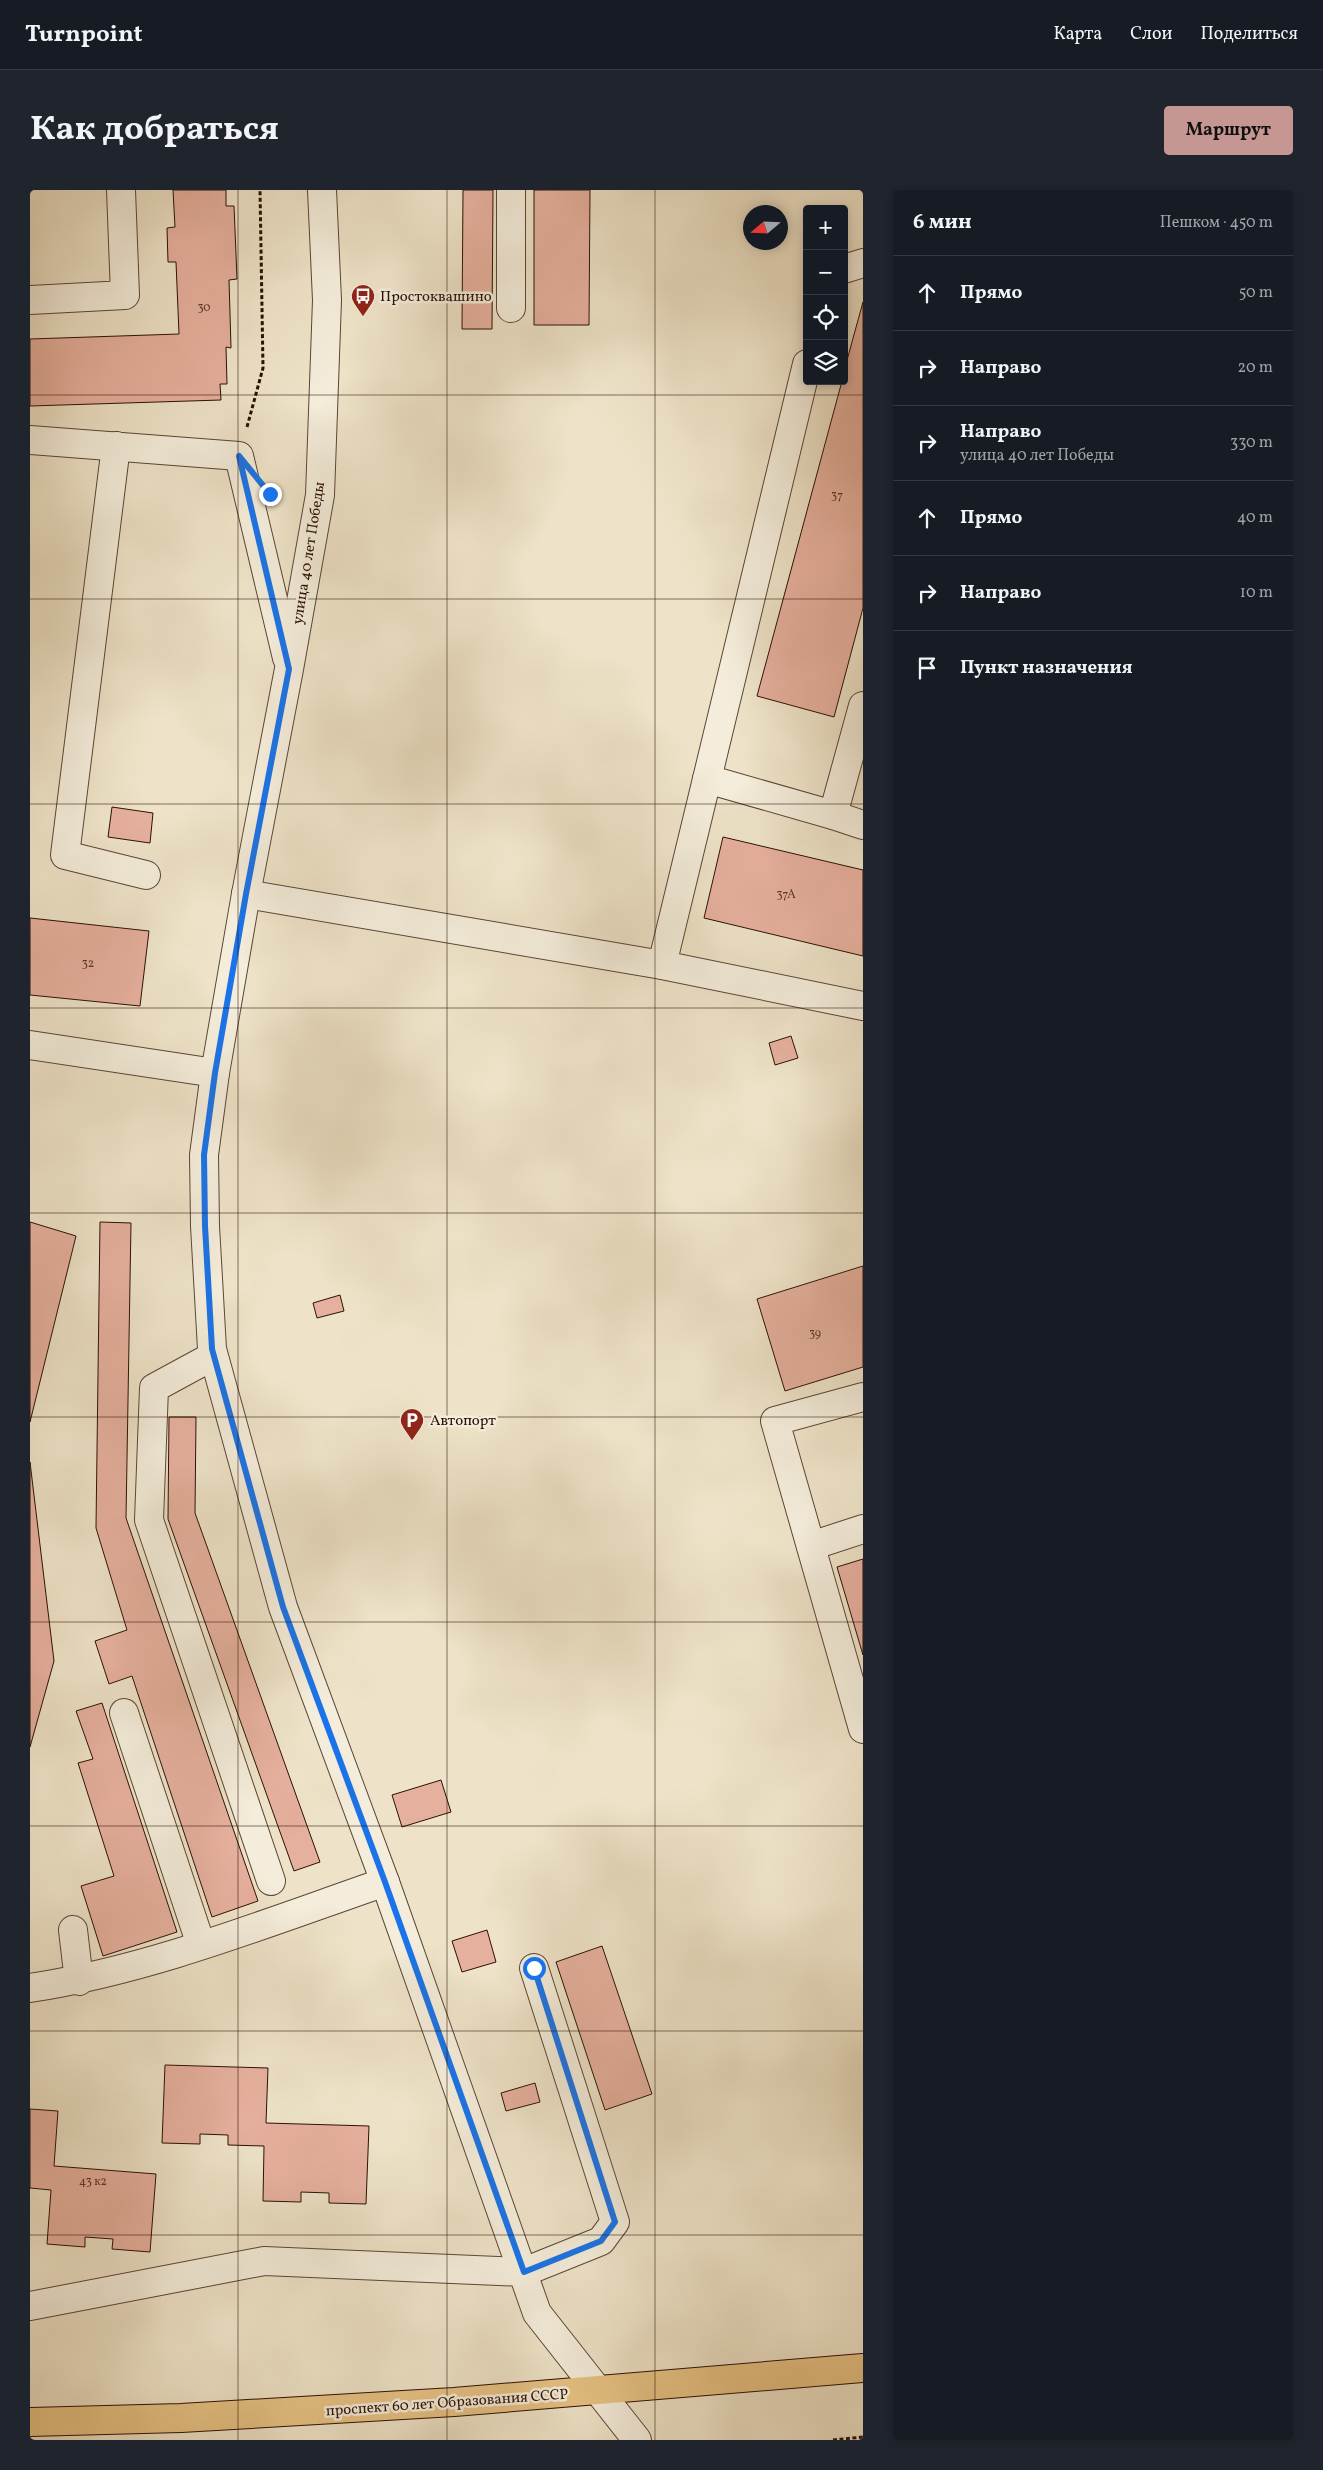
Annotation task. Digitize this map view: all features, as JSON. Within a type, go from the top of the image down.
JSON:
[{"type":"main road","name":"проспект 60 лет Образования СССР","points":[[30,2422],[181,2418],[600,2392],[863,2368]]},
{"type":"street","points":[[30,300],[125,294],[121,190]]},
{"type":"street","name":"улица 40 лет Победы","points":[[322,190],[327,300],[320,495],[246,894],[215,1073],[204,1155],[205,1226],[213,1356],[283,1607],[385,1882],[537,2313],[637,2440]]},
{"type":"street","points":[[511,190],[511,308]]},
{"type":"street","points":[[848,268],[863,262]]},
{"type":"street","points":[[662,965],[803,381]]},
{"type":"street","points":[[30,440],[239,456],[289,669]]},
{"type":"street","points":[[116,446],[65,855],[146,875]]},
{"type":"street","points":[[833,815],[863,706]]},
{"type":"street","points":[[707,779],[863,825]]},
{"type":"street","points":[[246,894],[662,965],[863,1006]]},
{"type":"street","points":[[30,1044],[215,1073]]},
{"type":"street","points":[[213,1356],[154,1388],[149,1520],[271,1881]]},
{"type":"street","points":[[863,1397],[774,1421],[863,1729]]},
{"type":"street","points":[[811,1546],[863,1528]]},
{"type":"street","points":[[124,1713],[201,1945]]},
{"type":"street","points":[[30,1988],[79,1980],[201,1945],[385,1882]]},
{"type":"street","points":[[73,1930],[79,1980]]},
{"type":"street","points":[[30,2306],[264,2260],[524,2272],[601,2241],[615,2222],[534,1968]]},
{"type":"path","points":[[239,456],[263,368],[260,190]]},
{"type":"path","points":[[833,2440],[863,2437]]},
{"type":"building","points":[[173,190],[226,190],[226,206],[234,206],[237,279],[229,280],[231,348],[226,347],[227,384],[220,384],[221,400],[30,406],[30,339],[179,334],[176,262],[168,262],[167,228],[175,227]]},
{"type":"building","points":[[463,190],[493,190],[492,329],[462,329]]},
{"type":"building","points":[[534,190],[590,190],[589,325],[534,325]]},
{"type":"building","points":[[863,302],[863,608],[834,717],[757,696],[841,385],[848,385],[848,356]]},
{"type":"building","points":[[112,807],[153,813],[150,843],[108,837]]},
{"type":"building","points":[[723,837],[863,870],[863,956],[704,918]]},
{"type":"building","points":[[30,918],[149,931],[140,1006],[30,995]]},
{"type":"building","points":[[791,1036],[798,1058],[775,1065],[769,1043]]},
{"type":"building","points":[[30,1222],[76,1236],[30,1422]]},
{"type":"building","points":[[100,1222],[131,1223],[126,1518],[258,1901],[212,1917],[132,1676],[109,1684],[95,1641],[127,1630],[96,1528]]},
{"type":"building","points":[[863,1266],[863,1367],[785,1391],[757,1299]]},
{"type":"building","points":[[340,1295],[344,1311],[317,1318],[313,1303]]},
{"type":"building","points":[[169,1417],[196,1417],[195,1513],[320,1862],[294,1871],[168,1519]]},
{"type":"building","points":[[30,1462],[54,1661],[30,1747]]},
{"type":"building","points":[[863,1559],[863,1655],[837,1567]]},
{"type":"building","points":[[102,1703],[177,1932],[103,1956],[81,1886],[114,1876],[78,1763],[93,1759],[76,1711]]},
{"type":"building","points":[[441,1780],[451,1812],[402,1827],[392,1795]]},
{"type":"building","points":[[487,1930],[496,1962],[462,1972],[452,1941]]},
{"type":"building","points":[[602,1946],[652,2094],[605,2110],[556,1962]]},
{"type":"building","points":[[165,2065],[268,2068],[266,2123],[369,2126],[366,2204],[329,2203],[329,2193],[301,2192],[301,2202],[263,2201],[264,2146],[228,2145],[228,2135],[200,2134],[200,2144],[162,2143]]},
{"type":"building","points":[[535,2083],[540,2102],[506,2111],[501,2093]]},
{"type":"building","points":[[30,2109],[58,2111],[54,2166],[156,2174],[150,2252],[112,2249],[113,2239],[85,2237],[85,2247],[47,2244],[51,2190],[30,2188]]},
{"type":"place","name":"Простоквашино","points":[[363,317]]},
{"type":"place","name":"Автопорт","points":[[412,1441]]},
{"type":"route","points":[[270,494],[239,456],[289,669],[246,894],[215,1073],[204,1155],[205,1226],[213,1356],[283,1607],[385,1882],[524,2272],[601,2241],[615,2222],[534,1968]]}]
